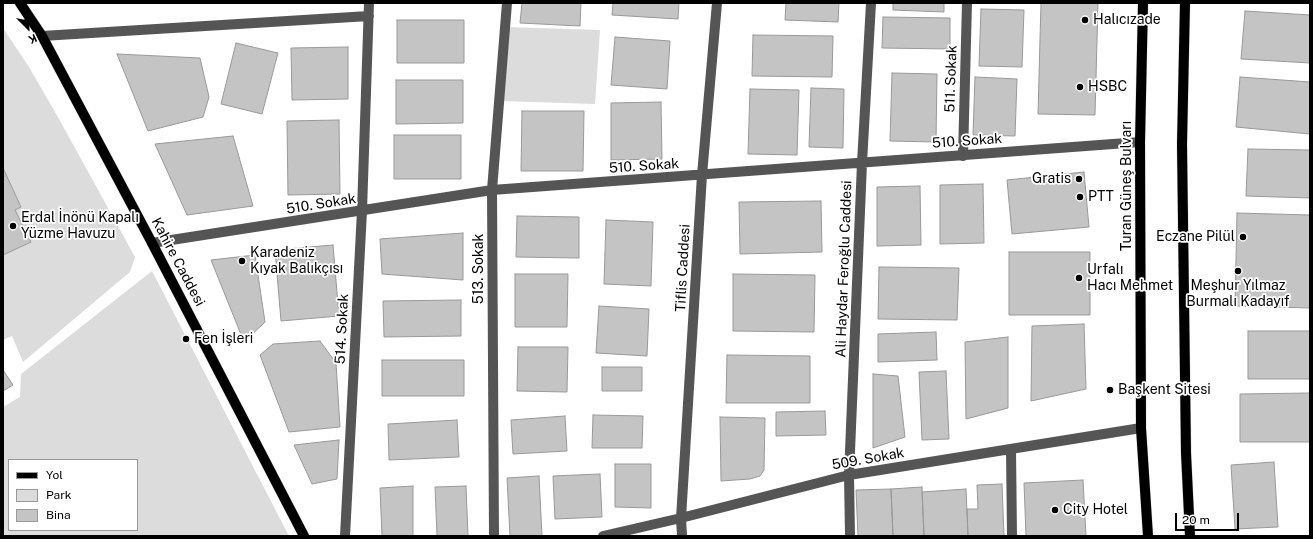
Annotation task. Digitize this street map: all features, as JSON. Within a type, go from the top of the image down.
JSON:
[{"type":"main road","name":"Kahire Caddesi","points":[[20,3],[42,36],[152,243],[304,536]]},
{"type":"main road","name":"Turan Güneş Bulvarı","points":[[1143,3],[1140,142],[1141,428],[1148,536]]},
{"type":"main road","points":[[1185,3],[1182,144],[1186,453],[1190,536]]},
{"type":"street","name":"514. Sokak","points":[[345,536],[362,212],[369,3]]},
{"type":"street","name":"513. Sokak","points":[[494,536],[492,190],[507,3]]},
{"type":"street","name":"Tiflis Caddesi","points":[[682,536],[681,518],[702,175],[717,3]]},
{"type":"street","name":"Ali Haydar Feroğlu Caddesi","points":[[850,536],[849,475],[862,162],[871,3]]},
{"type":"street","name":"511. Sokak","points":[[963,156],[968,3]]},
{"type":"street","points":[[42,36],[369,16]]},
{"type":"street","name":"510. Sokak","points":[[152,243],[362,212],[492,190],[1140,142]]},
{"type":"street","name":"509. Sokak","points":[[603,536],[681,518],[849,475],[1141,428]]},
{"type":"street","points":[[1011,450],[1012,536]]},
{"type":"green space","points":[[505,27],[600,30],[595,104],[499,101]]},
{"type":"green space","points":[[3,28],[29,67],[59,119],[135,257],[130,272],[23,362],[12,336],[3,340],[3,255],[31,242],[15,210],[21,207],[3,168]]},
{"type":"green space","points":[[152,271],[289,536],[3,536],[3,407],[20,397],[21,374]]},
{"type":"building","points":[[522,3],[581,3],[580,26],[520,23]]},
{"type":"building","points":[[613,3],[679,3],[678,19],[612,15]]},
{"type":"building","points":[[786,3],[839,3],[838,22],[785,20]]},
{"type":"building","points":[[893,3],[944,3],[944,12],[893,10]]},
{"type":"building","points":[[1041,3],[1098,3],[1095,115],[1038,114]]},
{"type":"building","points":[[981,9],[1024,10],[1022,67],[979,66]]},
{"type":"building","points":[[1245,11],[1310,15],[1310,63],[1241,59]]},
{"type":"building","points":[[883,17],[950,18],[950,49],[882,48]]},
{"type":"building","points":[[397,20],[464,20],[464,63],[397,63]]},
{"type":"building","points":[[753,35],[833,36],[832,77],[752,76]]},
{"type":"building","points":[[615,37],[670,41],[667,89],[611,85]]},
{"type":"building","points":[[236,43],[278,53],[262,114],[221,104]]},
{"type":"building","points":[[348,47],[348,99],[292,100],[291,48]]},
{"type":"building","points":[[117,54],[200,58],[209,97],[203,117],[148,131]]},
{"type":"building","points":[[892,73],[937,74],[936,142],[890,141]]},
{"type":"building","points":[[975,77],[1017,79],[1015,136],[973,135]]},
{"type":"building","points":[[1240,77],[1310,82],[1310,134],[1236,127]]},
{"type":"building","points":[[396,80],[463,80],[463,123],[396,124]]},
{"type":"building","points":[[811,88],[844,89],[843,148],[809,147]]},
{"type":"building","points":[[750,89],[799,90],[797,155],[748,154]]},
{"type":"building","points":[[661,102],[662,159],[611,160],[611,103]]},
{"type":"building","points":[[522,111],[584,111],[583,171],[521,171]]},
{"type":"building","points":[[339,120],[340,194],[288,195],[287,121]]},
{"type":"building","points":[[394,135],[461,135],[461,179],[394,179]]},
{"type":"building","points":[[233,136],[253,206],[187,215],[155,144]]},
{"type":"building","points":[[1248,149],[1310,150],[1310,198],[1246,196]]},
{"type":"building","name":"Erdal İnönü Kapalı Yüzme Havuzu","points":[[3,168],[21,207],[15,210],[31,242],[3,255]]},
{"type":"building","points":[[1084,172],[1089,227],[1012,234],[1007,180]]},
{"type":"building","points":[[983,184],[984,243],[940,244],[940,185]]},
{"type":"building","points":[[920,186],[921,245],[877,246],[877,187]]},
{"type":"building","points":[[821,201],[822,252],[740,254],[739,202]]},
{"type":"building","points":[[1237,213],[1310,215],[1310,308],[1235,306]]},
{"type":"building","points":[[517,216],[579,217],[579,258],[516,257]]},
{"type":"building","points":[[606,220],[653,222],[651,286],[604,284]]},
{"type":"building","points":[[463,233],[463,280],[382,274],[380,239]]},
{"type":"building","points":[[333,245],[339,316],[281,321],[275,250]]},
{"type":"building","points":[[1009,252],[1090,252],[1090,315],[1009,315]]},
{"type":"building","points":[[255,255],[265,322],[244,342],[211,260]]},
{"type":"building","points":[[879,267],[959,268],[957,320],[878,319]]},
{"type":"building","points":[[515,274],[568,274],[567,327],[515,327]]},
{"type":"building","points":[[733,274],[815,275],[814,332],[733,331]]},
{"type":"building","points":[[461,300],[461,336],[384,337],[383,301]]},
{"type":"building","points":[[599,306],[649,309],[647,356],[596,353]]},
{"type":"building","points":[[1084,324],[1086,389],[1031,401],[1032,326]]},
{"type":"building","points":[[1248,331],[1310,331],[1310,379],[1248,379]]},
{"type":"building","points":[[936,332],[937,360],[878,362],[878,334]]},
{"type":"building","points":[[1008,337],[1008,408],[966,419],[965,342]]},
{"type":"building","points":[[320,341],[336,363],[340,427],[289,432],[260,355],[273,344]]},
{"type":"building","points":[[518,347],[568,347],[567,392],[517,391]]},
{"type":"building","points":[[727,355],[810,356],[810,403],[726,403]]},
{"type":"building","points":[[382,360],[464,360],[464,396],[382,396]]},
{"type":"building","points":[[602,367],[642,367],[642,391],[602,391]]},
{"type":"building","points":[[3,370],[13,385],[3,391]]},
{"type":"building","points":[[946,371],[949,439],[922,440],[919,372]]},
{"type":"building","points":[[873,374],[898,376],[905,437],[873,448]]},
{"type":"building","points":[[1310,393],[1310,442],[1240,442],[1240,394]]},
{"type":"building","points":[[825,411],[826,435],[776,436],[776,412]]},
{"type":"building","points":[[593,415],[643,416],[642,448],[592,448]]},
{"type":"building","points":[[565,416],[567,451],[513,454],[511,420]]},
{"type":"building","points":[[720,417],[765,418],[764,470],[760,476],[750,479],[721,481]]},
{"type":"building","points":[[457,420],[459,457],[389,460],[388,424]]},
{"type":"building","points":[[339,440],[337,479],[312,484],[294,445]]},
{"type":"building","points":[[1274,462],[1278,527],[1235,529],[1231,465]]},
{"type":"building","points":[[615,464],[651,464],[651,508],[615,507]]},
{"type":"building","points":[[600,474],[602,517],[555,519],[553,476]]},
{"type":"building","points":[[539,476],[542,536],[510,536],[507,478]]},
{"type":"building","name":"City Hotel","points":[[1083,480],[1086,536],[1026,536],[1024,483]]},
{"type":"building","points":[[1002,484],[1004,536],[968,536],[967,509],[978,509],[977,485]]},
{"type":"building","points":[[413,486],[413,536],[382,536],[380,488]]},
{"type":"building","points":[[466,486],[468,536],[437,536],[435,487]]},
{"type":"building","points":[[922,487],[924,536],[893,536],[891,489]]},
{"type":"building","points":[[891,489],[893,536],[858,536],[856,490]]},
{"type":"building","points":[[966,489],[968,536],[924,536],[922,492]]},
{"type":"place","name":"Halıcızade","points":[[1085,20]]},
{"type":"place","name":"HSBC","points":[[1080,87]]},
{"type":"place","name":"Gratis","points":[[1079,179]]},
{"type":"place","name":"PTT","points":[[1080,197]]},
{"type":"place","name":"Erdal İnönü Kapalı Yüzme Havuzu","points":[[13,226]]},
{"type":"place","name":"Eczane Pilül","points":[[1243,237]]},
{"type":"place","name":"Karadeniz Kıyak Balıkçısı","points":[[242,261]]},
{"type":"place","name":"Meşhur Yılmaz Burmalı Kadayıf","points":[[1238,271]]},
{"type":"place","name":"Urfalı Hacı Mehmet","points":[[1079,278]]},
{"type":"place","name":"Fen İşleri","points":[[186,339]]},
{"type":"place","name":"Başkent Sitesi","points":[[1110,390]]},
{"type":"place","name":"City Hotel","points":[[1055,510]]}]
